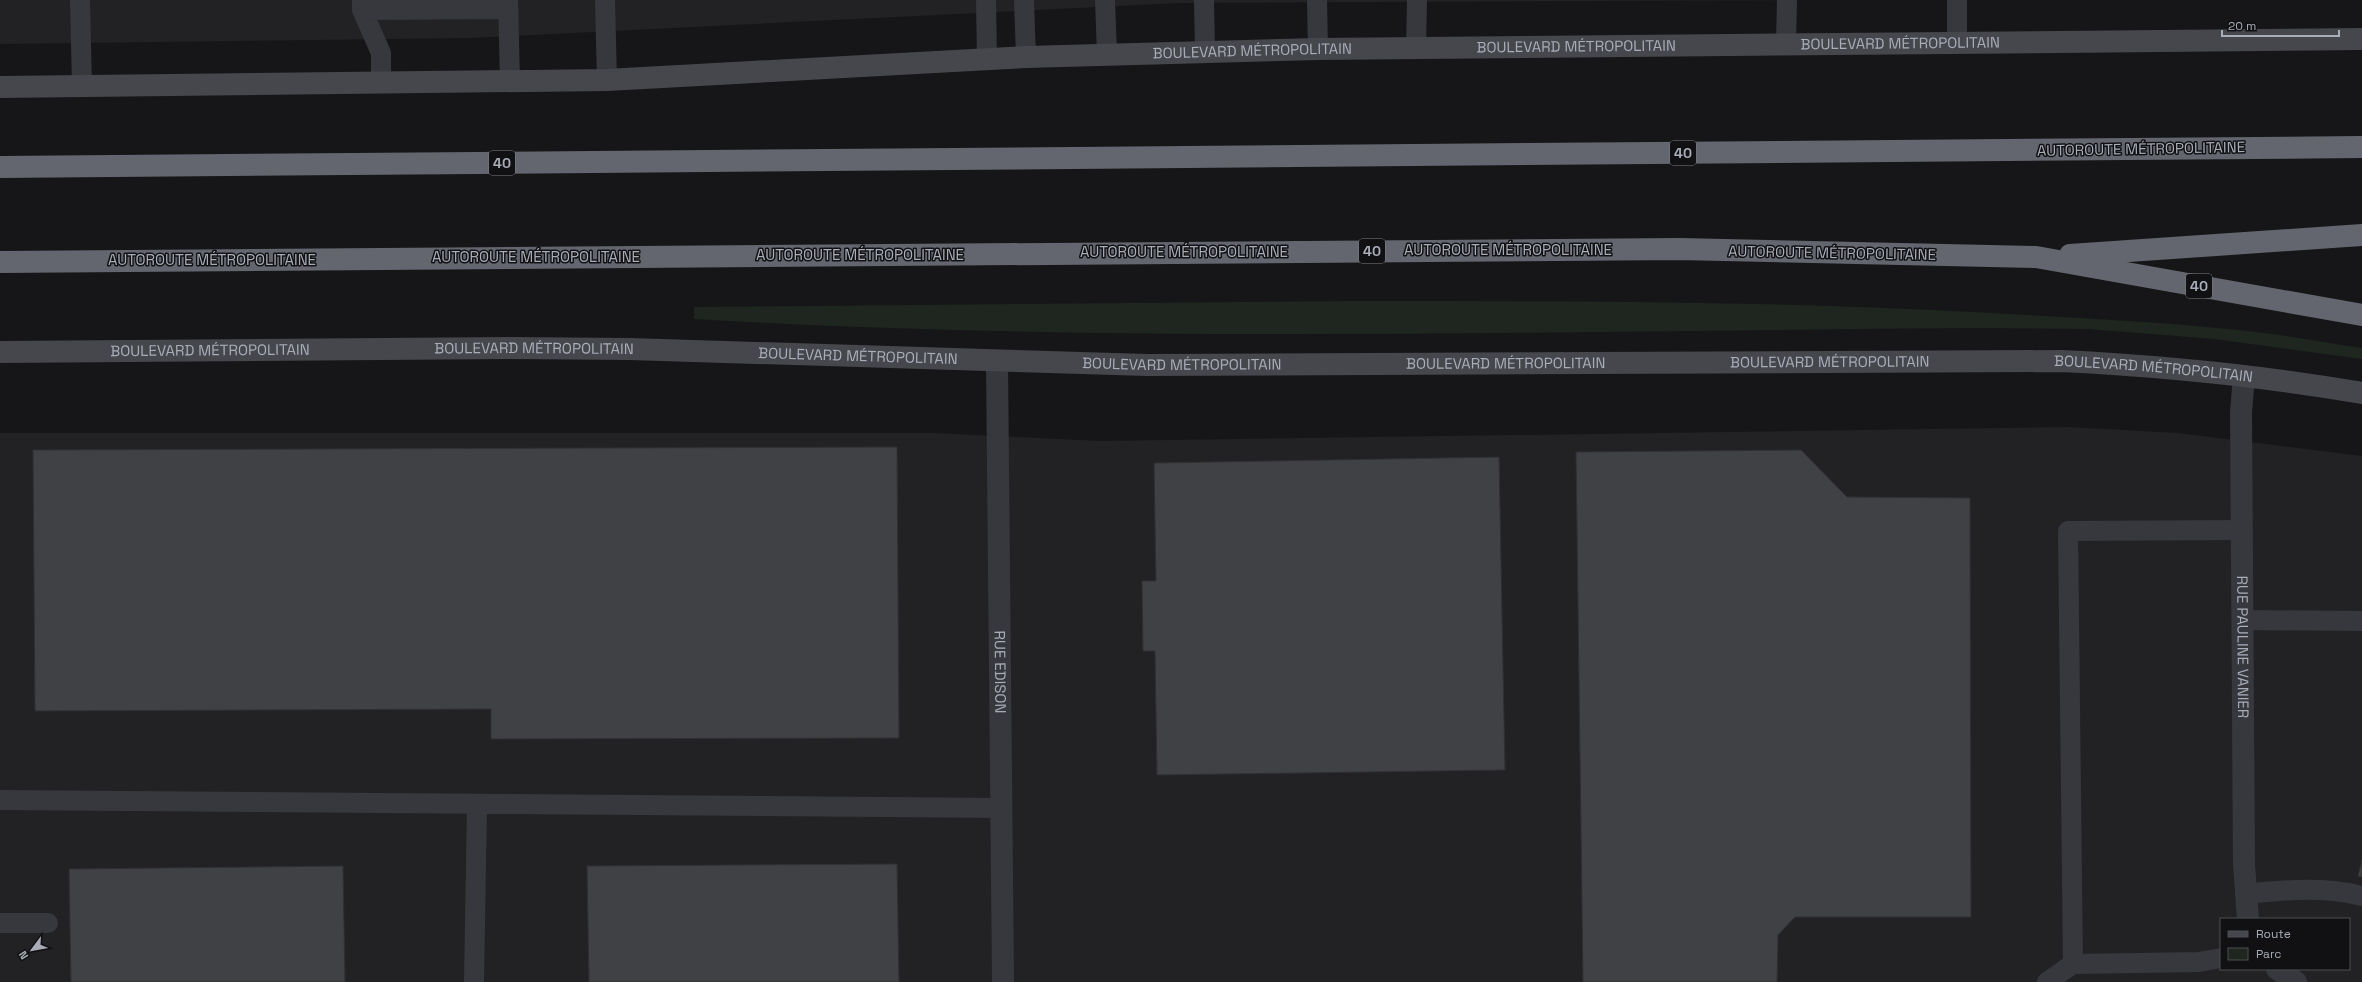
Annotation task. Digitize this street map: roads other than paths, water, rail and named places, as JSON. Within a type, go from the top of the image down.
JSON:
[{"type":"highway","name":"AUTOROUTE MÉTROPOLITAINE","points":[[0,167],[2362,147]]},
{"type":"highway","points":[[2036,257],[2362,235]]},
{"type":"highway","name":"AUTOROUTE MÉTROPOLITAINE","points":[[0,262],[1679,249],[2036,257],[2362,315]]},
{"type":"main road","name":"BOULEVARD MÉTROPOLITAIN","points":[[0,87],[607,80],[1026,57],[1318,49],[2362,39]]},
{"type":"main road","name":"BOULEVARD MÉTROPOLITAIN","points":[[0,352],[510,348],[630,349],[997,362],[1147,365],[1997,361],[2125,364],[2244,376],[2362,393]]},
{"type":"street","name":"RUE EDISON","points":[[997,362],[1003,982]]},
{"type":"street","name":"RUE PAULINE VANIER","points":[[2244,376],[2241,412],[2245,894],[2248,918]]},
{"type":"street","points":[[2278,970],[2296,982]]},
{"type":"lane","points":[[80,0],[82,86]]},
{"type":"lane","points":[[605,0],[607,80]]},
{"type":"lane","points":[[986,0],[986,59]]},
{"type":"lane","points":[[1024,0],[1026,57]]},
{"type":"lane","points":[[1105,0],[1107,54]]},
{"type":"lane","points":[[1204,0],[1205,52]]},
{"type":"lane","points":[[1317,0],[1318,49]]},
{"type":"lane","points":[[1416,48],[1417,0]]},
{"type":"lane","points":[[1786,44],[1787,0]]},
{"type":"lane","points":[[1956,0],[1957,43]]},
{"type":"lane","points":[[381,83],[381,53],[362,5],[508,4],[510,82]]},
{"type":"lane","points":[[2073,973],[2068,530],[2242,530]]},
{"type":"lane","points":[[2243,620],[2362,621]]},
{"type":"lane","points":[[0,800],[1002,808]]},
{"type":"lane","points":[[474,982],[477,804]]},
{"type":"lane","points":[[2245,894],[2304,888],[2346,892],[2362,896]]},
{"type":"lane","points":[[0,923],[48,923]]},
{"type":"lane","points":[[2047,982],[2073,973],[2199,962],[2220,958]]}]
